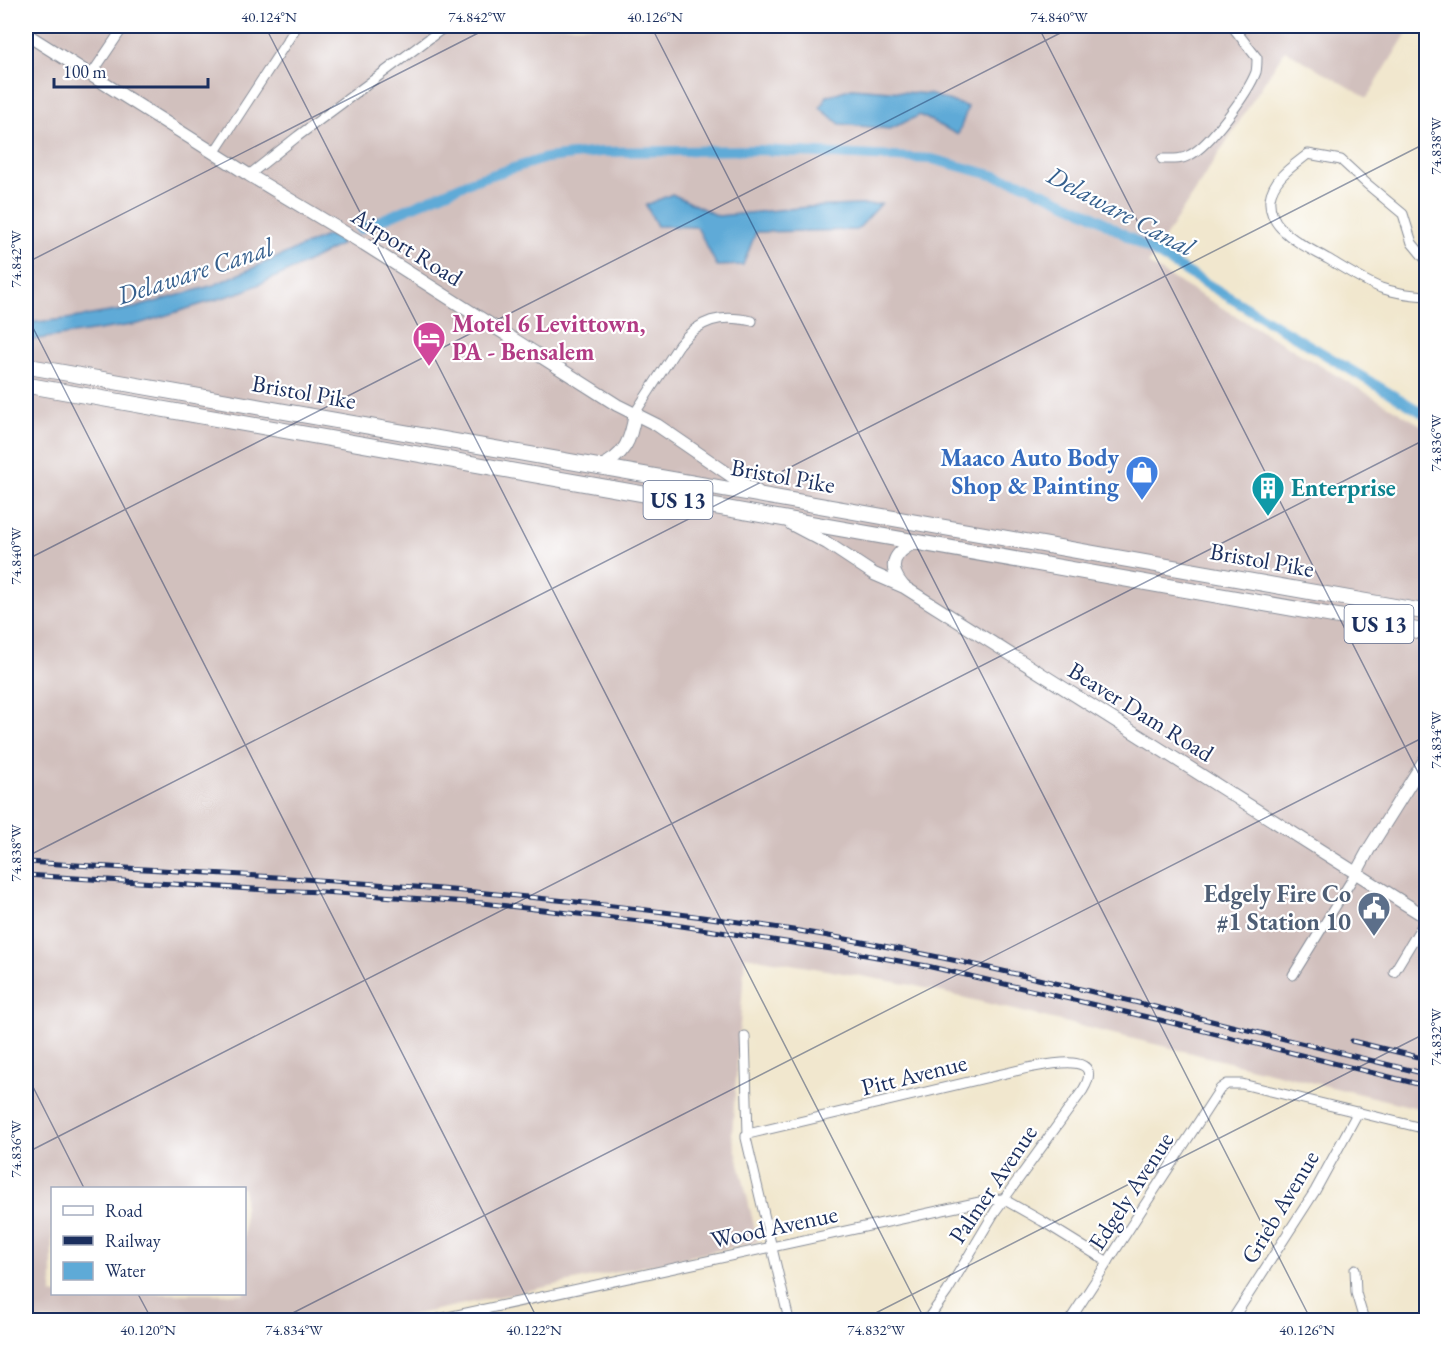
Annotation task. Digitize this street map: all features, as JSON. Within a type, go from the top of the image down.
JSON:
[{"type":"highway","name":"Bristol Pike","points":[[26,366],[1426,612]]},
{"type":"highway","name":"Bristol Pike","points":[[26,385],[1426,632]]},
{"type":"street","points":[[91,75],[124,26]]},
{"type":"street","points":[[214,153],[297,26]]},
{"type":"street","points":[[249,175],[446,26]]},
{"type":"street","points":[[1162,159],[1182,158],[1205,145],[1224,122],[1255,74],[1257,58],[1232,26]]},
{"type":"street","name":"Airport Road","points":[[26,34],[249,175],[364,244],[617,405],[657,425],[743,484],[766,496]]},
{"type":"street","points":[[1426,260],[1412,243],[1403,214],[1341,160],[1308,154],[1282,175],[1272,192],[1270,207],[1274,219],[1288,234],[1306,247],[1381,288],[1426,296]]},
{"type":"street","points":[[599,467],[614,460],[623,450],[631,435],[635,413],[679,345],[693,330],[719,318],[752,321]]},
{"type":"street","name":"Beaver Dam Road","points":[[779,518],[813,535],[874,574],[904,586],[1426,918]]},
{"type":"street","points":[[904,586],[895,574],[894,563],[903,549],[916,542]]},
{"type":"street","points":[[1293,975],[1426,758]]},
{"type":"street","points":[[1394,972],[1426,918]]},
{"type":"street","points":[[745,1036],[748,1134],[746,1135],[789,1320]]},
{"type":"street","name":"Pitt Avenue","points":[[748,1134],[1028,1068],[1072,1062],[1084,1066],[1087,1070]]},
{"type":"street","name":"Palmer Avenue","points":[[927,1320],[947,1292],[1003,1199],[1083,1090],[1089,1080],[1087,1070]]},
{"type":"street","name":"Edgely Avenue","points":[[1070,1320],[1220,1089],[1227,1084],[1242,1084],[1358,1112]]},
{"type":"street","points":[[1358,1112],[1426,1129]]},
{"type":"street","name":"Grieb Avenue","points":[[1232,1320],[1315,1191],[1358,1112]]},
{"type":"street","points":[[1003,1199],[1108,1262]]},
{"type":"street","name":"Wood Avenue","points":[[434,1320],[989,1200],[1003,1199]]},
{"type":"street","points":[[1354,1269],[1356,1293],[1364,1320]]},
{"type":"shaded area","points":[[26,26],[1411,26],[1367,98],[1285,50],[1148,264],[1426,428],[1426,1110],[912,985],[745,956],[732,1134],[758,1242],[389,1320],[26,1320]]},
{"type":"water","points":[[852,88],[929,94],[968,107],[958,135],[920,115],[890,129],[840,124],[820,108],[827,96]]},
{"type":"water","points":[[672,194],[718,216],[808,207],[881,204],[857,230],[756,232],[743,265],[717,266],[697,227],[657,226],[646,205]]},
{"type":"water","points":[[328,235],[338,239],[342,244],[244,291],[138,324],[26,341],[26,323],[134,308],[214,285]]},
{"type":"waterway","name":"Delaware Canal","points":[[360,229],[472,181],[546,158],[600,152],[759,150],[932,159],[1022,183],[1090,214],[1426,415]]},
{"type":"railway","points":[[26,862],[506,895],[698,916],[793,930],[1025,976],[1426,1074]]},
{"type":"railway","points":[[26,875],[482,903],[675,925],[927,966],[1160,1020],[1426,1086]]},
{"type":"railway","points":[[1352,1041],[1426,1059]]},
{"type":"place","name":"Motel 6 Levittown, PA - Bensalem","points":[[429,367]]},
{"type":"place","name":"Maaco Auto Body Shop & Painting","points":[[1142,501]]},
{"type":"place","name":"Enterprise","points":[[1268,517]]},
{"type":"place","name":"Edgely Fire Co #1 Station 10","points":[[1374,937]]}]
